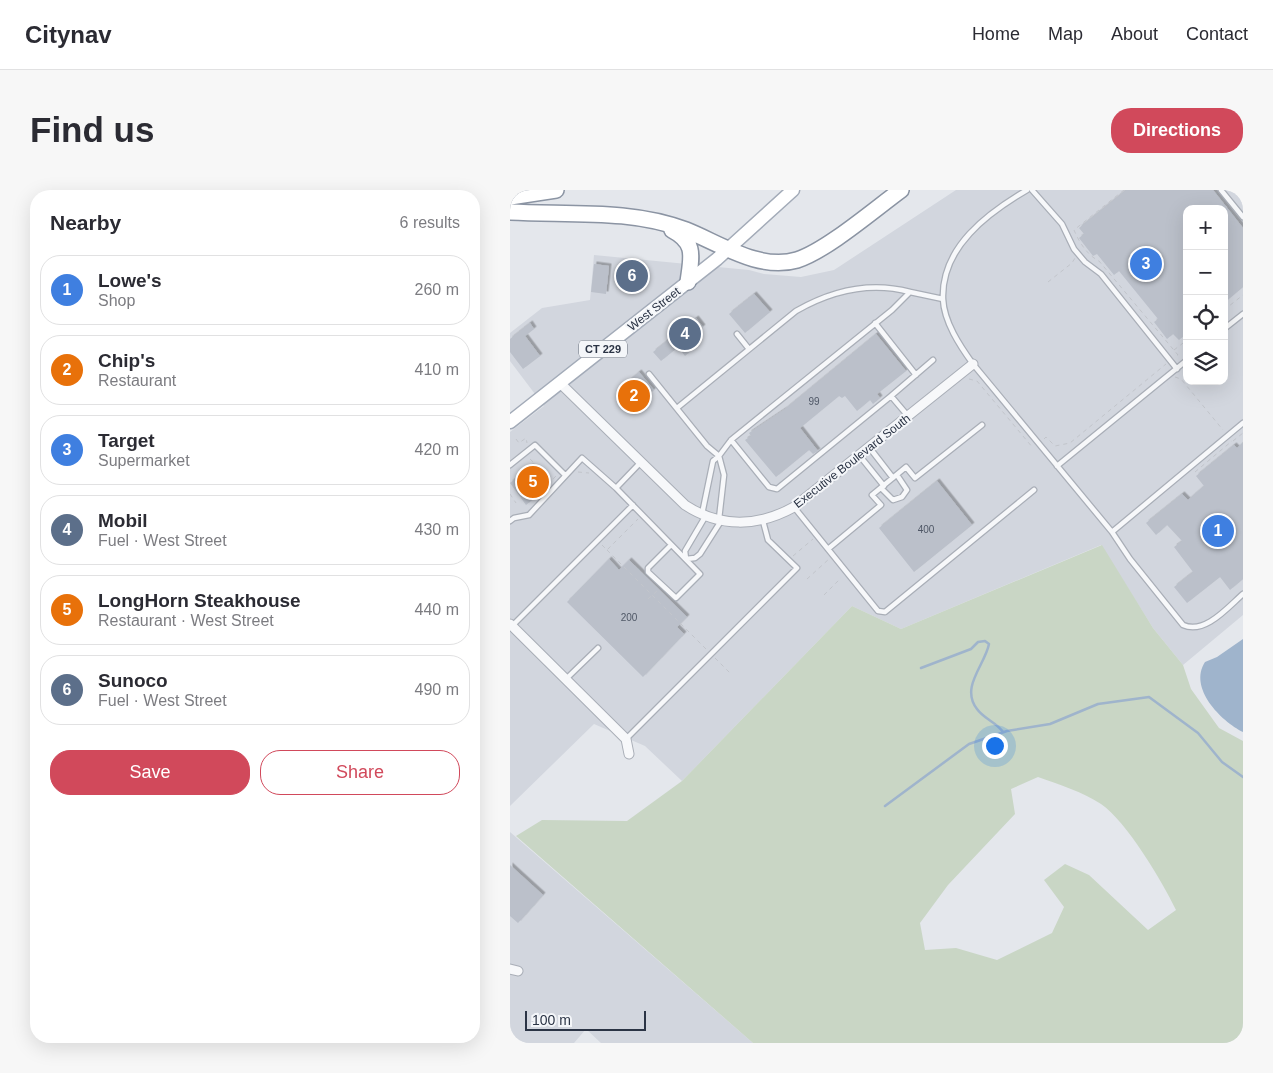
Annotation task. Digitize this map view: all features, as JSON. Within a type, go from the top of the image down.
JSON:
[{"type":"highway","points":[[510,197],[556,190]]},
{"type":"highway","points":[[510,212],[651,220],[686,230],[729,249],[763,261],[786,262],[814,253],[901,190]]},
{"type":"highway","points":[[651,220],[679,233],[690,246],[692,254],[688,282]]},
{"type":"main road","name":"West Street","points":[[510,422],[729,249],[793,190]]},
{"type":"street","name":"Executive Boulevard South","points":[[560,383],[685,505],[703,516],[740,523],[763,521],[794,507],[973,364]]},
{"type":"street","points":[[511,626],[626,739],[630,754]]},
{"type":"lane","points":[[1027,190],[980,224],[962,240],[947,271],[943,299],[946,315],[960,345],[973,364],[1112,532],[1130,559],[1184,625],[1188,627],[1202,626],[1210,622],[1243,594]]},
{"type":"lane","points":[[1032,190],[1062,224],[1078,255],[1101,274],[1177,369]]},
{"type":"lane","points":[[1221,190],[1243,218]]},
{"type":"lane","points":[[677,408],[796,311],[816,300],[866,287],[893,288],[943,299]]},
{"type":"lane","points":[[686,559],[685,551],[703,516],[713,461],[731,440],[875,323],[910,292]]},
{"type":"lane","points":[[1228,327],[1243,314]]},
{"type":"lane","points":[[875,323],[916,375]]},
{"type":"lane","points":[[737,334],[749,349]]},
{"type":"lane","points":[[731,440],[769,487],[777,488],[933,360]]},
{"type":"lane","points":[[1057,466],[1183,364]]},
{"type":"lane","points":[[649,374],[707,446],[719,456],[724,475],[719,520],[700,554],[696,558],[686,559]]},
{"type":"lane","points":[[891,396],[908,416]]},
{"type":"lane","points":[[1112,532],[1243,423]]},
{"type":"lane","points":[[828,549],[881,506],[872,495],[906,467],[915,478],[982,425]]},
{"type":"lane","points":[[510,465],[535,445],[565,475]]},
{"type":"lane","points":[[860,455],[893,500],[902,498],[907,490],[869,447]]},
{"type":"lane","points":[[511,518],[529,515],[562,482],[565,475],[582,458],[616,488],[700,574],[676,598],[648,572],[648,568],[671,545]]},
{"type":"lane","points":[[616,488],[640,463]]},
{"type":"lane","points":[[794,507],[878,611],[885,612],[1034,490]]},
{"type":"lane","points":[[511,626],[633,506]]},
{"type":"lane","points":[[626,739],[797,568],[768,540],[763,521]]},
{"type":"lane","points":[[566,679],[598,648]]},
{"type":"path","points":[[964,381],[968,379],[977,381],[1033,448],[1046,437],[1055,446],[1070,443],[1178,355],[1099,261],[1092,257],[1078,240],[1074,230],[1124,190]]},
{"type":"path","points":[[1048,282],[1086,248]]},
{"type":"path","points":[[1228,307],[1243,295]]},
{"type":"path","points":[[1174,350],[1183,343]]},
{"type":"path","points":[[1165,365],[1176,379],[1182,379],[1233,442]]},
{"type":"path","points":[[1190,476],[1243,433]]},
{"type":"path","points":[[529,458],[552,480],[560,471]]},
{"type":"path","points":[[1212,458],[1215,461]]},
{"type":"path","points":[[571,469],[576,474],[582,471],[589,473]]},
{"type":"path","points":[[510,494],[516,502]]},
{"type":"path","points":[[607,550],[642,514]]},
{"type":"path","points":[[789,560],[817,536]]},
{"type":"path","points":[[598,541],[730,673]]},
{"type":"path","points":[[807,578],[833,556]]},
{"type":"path","points":[[824,595],[847,573]]},
{"type":"path","points":[[648,599],[662,586]]},
{"type":"shaded area","points":[[956,190],[1243,190],[1243,615],[1183,665],[1153,628],[1101,545],[901,629],[852,606],[682,781],[645,746],[594,724],[510,806],[510,432],[544,406],[510,361],[510,333],[542,308],[590,300],[594,255],[801,277],[834,270]]},
{"type":"shaded area","points":[[510,832],[753,1043],[601,1043],[586,1029],[574,1043],[510,1043]]},
{"type":"green space","points":[[1102,545],[1153,628],[1183,665],[1191,689],[1219,728],[1243,741],[1243,1043],[753,1043],[516,836],[542,820],[627,821],[682,781],[852,606],[901,629]],"holes":[[[1038,777],[1086,796],[1101,804],[1111,813],[1122,824],[1143,853],[1176,910],[1148,930],[1089,875],[1065,864],[1044,880],[1064,907],[1052,933],[997,960],[956,948],[925,950],[920,923],[948,885],[1015,814],[1011,789]]]},
{"type":"water","points":[[1243,639],[1243,732],[1225,720],[1209,703],[1201,682],[1201,672],[1205,662],[1217,657]]},
{"type":"building","points":[[1126,190],[1213,190],[1225,205],[1183,205],[1183,336],[1179,340],[1173,334],[1167,339],[1154,322],[1158,319],[1119,271],[1114,275],[1097,254],[1093,256],[1079,238],[1084,234],[1079,228]]},
{"type":"building","points":[[1228,209],[1243,228],[1243,287],[1228,300]]},
{"type":"building","points":[[631,263],[644,280],[632,288],[620,272]]},
{"type":"building","points":[[594,264],[609,266],[606,294],[591,292]]},
{"type":"building","points":[[754,294],[770,312],[745,333],[729,314]]},
{"type":"building","points":[[696,318],[703,327],[685,341],[692,350],[685,356],[678,347],[661,361],[653,352]]},
{"type":"building","points":[[530,323],[534,329],[525,336],[540,356],[523,369],[510,352],[510,339]]},
{"type":"building","points":[[876,334],[906,371],[877,394],[880,398],[873,404],[870,400],[857,411],[845,396],[842,398],[839,396],[800,428],[818,451],[813,454],[809,450],[776,477],[745,440],[751,436],[749,433],[785,409]]},
{"type":"building","points":[[639,372],[654,390],[632,409],[617,391]]},
{"type":"building","points":[[1243,443],[1243,579],[1230,590],[1220,577],[1187,603],[1174,587],[1193,572],[1174,547],[1182,541],[1167,525],[1156,535],[1146,523],[1182,494],[1188,500],[1204,486],[1196,476],[1234,445],[1237,448]]},
{"type":"building","points":[[531,466],[548,487],[526,505],[510,483]]},
{"type":"building","points":[[937,481],[972,525],[914,572],[879,528]]},
{"type":"building","points":[[609,559],[619,570],[629,560],[687,617],[677,627],[684,634],[643,677],[567,602]]},
{"type":"building","points":[[510,865],[543,895],[518,923],[510,916]]},
{"type":"waterway","points":[[921,668],[971,649],[978,642],[985,641],[989,644],[972,684],[972,701],[977,709],[1003,732]]},
{"type":"waterway","points":[[885,806],[969,744],[1007,731],[1050,724],[1098,704],[1149,697],[1198,733],[1222,762],[1243,777]]},
{"type":"place","name":"Target","points":[[1146,264]]},
{"type":"place","name":"Sunoco","points":[[632,276]]},
{"type":"place","name":"Mobil","points":[[685,334]]},
{"type":"place","name":"Chip's","points":[[634,396]]},
{"type":"place","name":"LongHorn Steakhouse","points":[[533,482]]},
{"type":"place","name":"Lowe's","points":[[1218,531]]}]
